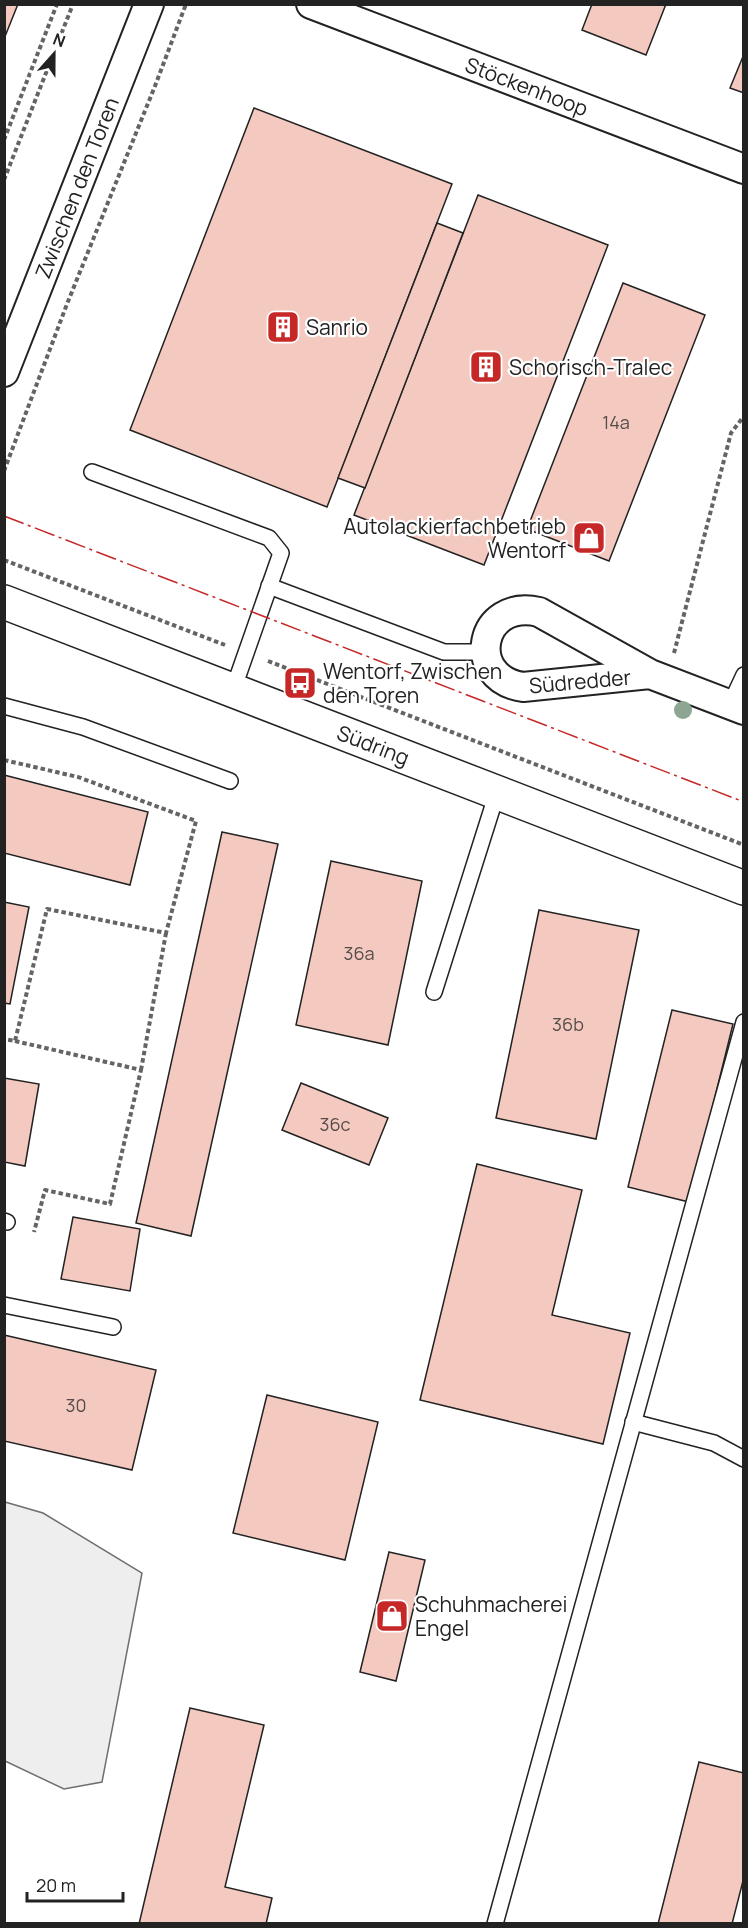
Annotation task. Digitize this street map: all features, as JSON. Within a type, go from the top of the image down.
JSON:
[{"type":"main road","name":"Südring","points":[[4,602],[744,888]]},
{"type":"street","name":"Zwischen den Toren","points":[[4,372],[149,4]]},
{"type":"street","name":"Stöckenhoop","points":[[311,4],[744,169]]},
{"type":"street","name":"Südredder","points":[[650,674],[523,687],[513,686],[496,676],[488,665],[485,652],[486,641],[489,630],[505,614],[514,610],[531,610],[545,615],[650,674],[737,708]]},
{"type":"lane","points":[[92,472],[269,538],[281,553],[233,690]]},
{"type":"lane","points":[[269,586],[444,652],[485,652]]},
{"type":"lane","points":[[737,708],[744,675]]},
{"type":"lane","points":[[4,706],[83,727],[230,782]]},
{"type":"lane","points":[[434,992],[497,793]]},
{"type":"lane","points":[[495,1923],[744,1022]]},
{"type":"lane","points":[[4,1305],[113,1327]]},
{"type":"lane","points":[[633,1422],[714,1443],[744,1459]]},
{"type":"path","points":[[4,140],[57,4]]},
{"type":"path","points":[[4,180],[73,4]]},
{"type":"path","points":[[4,471],[186,4]]},
{"type":"path","points":[[650,674],[672,660],[731,433],[744,416]]},
{"type":"path","points":[[4,560],[744,845]]},
{"type":"path","points":[[4,760],[78,777],[196,822],[166,933],[141,1070],[110,1204],[45,1190],[34,1232]]},
{"type":"path","points":[[15,1041],[47,909],[166,933]]},
{"type":"path","points":[[4,1039],[141,1070]]},
{"type":"shaded area","points":[[5,1502],[43,1513],[142,1573],[102,1782],[64,1789],[5,1761]]},
{"type":"building","points":[[4,4],[18,4],[4,39]]},
{"type":"building","points":[[592,4],[666,4],[646,55],[582,30]]},
{"type":"building","points":[[744,54],[744,93],[730,88]]},
{"type":"building","name":"Sanrio","points":[[254,108],[452,184],[327,507],[130,430]]},
{"type":"building","name":"Schorisch-Tralec","points":[[478,195],[608,245],[484,565],[354,515]]},
{"type":"building","points":[[437,223],[463,233],[365,488],[338,478]]},
{"type":"building","points":[[623,283],[705,315],[609,561],[527,529]]},
{"type":"building","points":[[4,775],[148,812],[130,885],[4,853]]},
{"type":"building","points":[[222,832],[278,844],[191,1236],[136,1223]]},
{"type":"building","points":[[331,861],[422,881],[388,1045],[296,1025]]},
{"type":"building","points":[[4,902],[29,907],[10,1004],[4,1003]]},
{"type":"building","points":[[539,910],[639,930],[596,1139],[496,1118]]},
{"type":"building","points":[[672,1010],[733,1024],[689,1202],[628,1187]]},
{"type":"building","points":[[4,1078],[39,1084],[25,1166],[4,1162]]},
{"type":"building","points":[[301,1083],[388,1118],[369,1165],[282,1130]]},
{"type":"building","points":[[477,1164],[582,1190],[552,1315],[630,1333],[603,1444],[420,1400]]},
{"type":"building","points":[[73,1217],[140,1229],[130,1291],[61,1279]]},
{"type":"building","points":[[4,1335],[156,1370],[132,1470],[4,1441]]},
{"type":"building","points":[[267,1395],[378,1422],[345,1560],[233,1533]]},
{"type":"building","name":"Schuhmacherei Engel","points":[[389,1552],[425,1560],[396,1681],[360,1672]]},
{"type":"building","points":[[190,1708],[264,1725],[225,1887],[272,1898],[266,1924],[139,1924]]},
{"type":"building","points":[[699,1762],[744,1773],[744,1877],[732,1924],[658,1924]]},
{"type":"power","points":[[4,516],[744,802]]},
{"type":"place","name":"Sanrio","points":[[283,327]]},
{"type":"place","name":"Schorisch-Tralec","points":[[486,367]]},
{"type":"place","name":"Autolackierfachbetrieb Wentorf","points":[[589,538]]},
{"type":"place","name":"Wentorf, Zwischen den Toren","points":[[300,683]]},
{"type":"place","name":"Schuhmacherei Engel","points":[[392,1616]]}]
